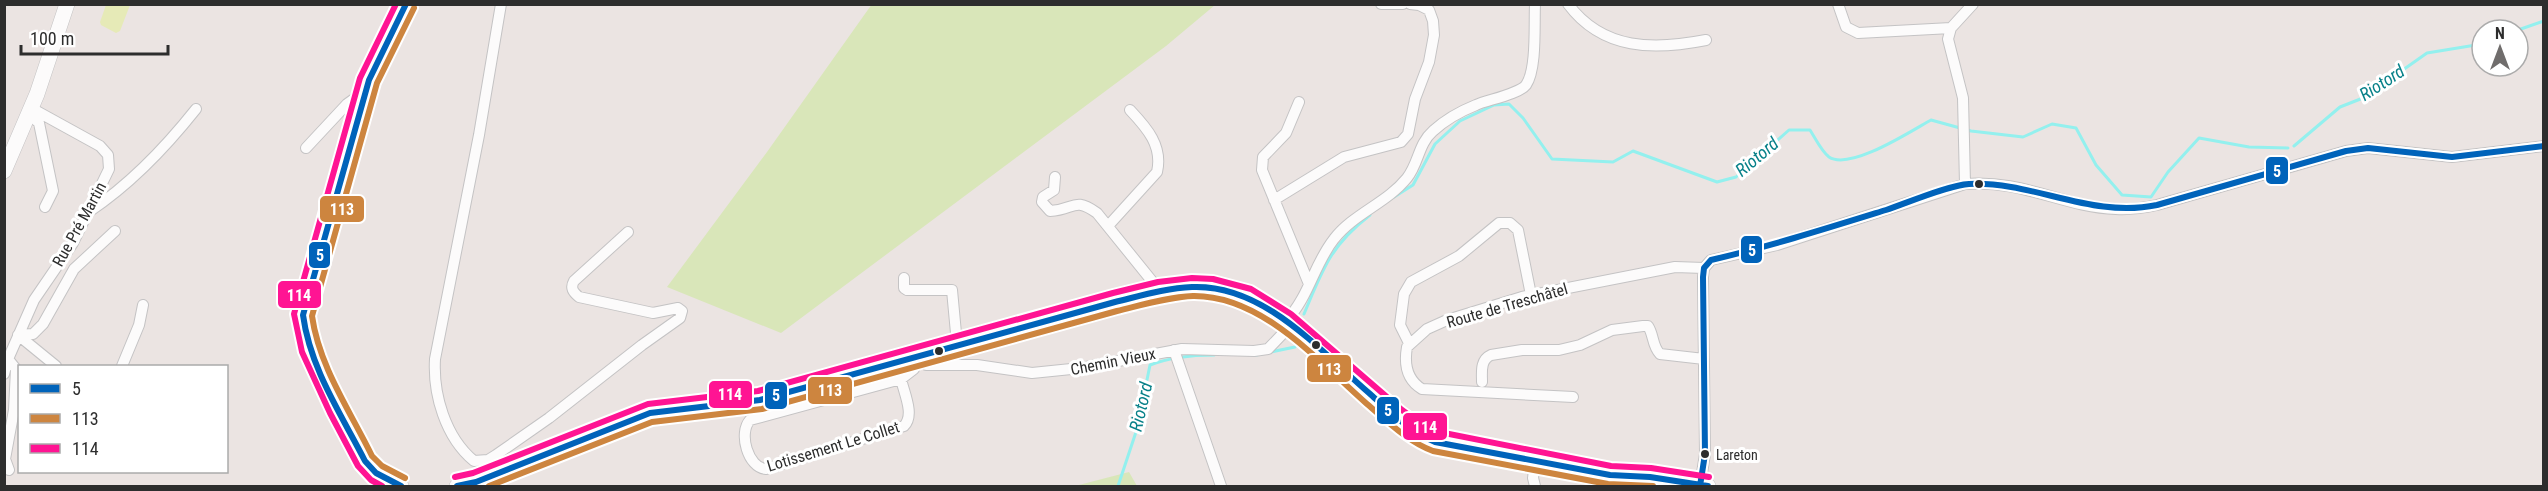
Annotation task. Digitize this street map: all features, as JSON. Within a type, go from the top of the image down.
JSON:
[{"type":"street","points":[[4,171],[30,111],[67,4]]},
{"type":"street","points":[[401,486],[376,473],[365,461],[318,365],[304,326],[303,315],[363,100],[378,58],[406,4]]},
{"type":"street","points":[[501,4],[435,359],[434,375],[438,399],[452,436],[463,452],[474,460],[488,460],[496,455],[549,418],[619,362],[680,318],[682,311],[678,308],[662,312],[643,312],[579,297],[574,293],[572,285],[574,281],[627,232]]},
{"type":"street","points":[[1381,4],[1403,4]]},
{"type":"street","points":[[1274,200],[1344,157],[1401,142],[1408,134],[1415,99],[1429,62],[1434,35],[1429,10],[1410,4]]},
{"type":"street","name":"Chemin Vieux","points":[[926,359],[1032,374],[1176,355],[1268,349],[1303,300],[1333,240],[1348,225],[1409,176],[1422,142],[1433,131],[1460,112],[1518,91],[1527,83],[1532,66],[1535,4]]},
{"type":"street","points":[[1568,4],[1602,34],[1633,45],[1672,47],[1706,40]]},
{"type":"street","points":[[1838,4],[1846,27],[1858,33],[1951,28]]},
{"type":"street","points":[[1965,184],[1963,98],[1948,39],[1951,28],[1973,4]]},
{"type":"street","points":[[306,148],[347,104],[354,99],[363,100]]},
{"type":"street","points":[[1299,102],[1286,133],[1263,157],[1262,170],[1309,284]]},
{"type":"street","points":[[90,211],[112,196],[152,160],[196,109]]},
{"type":"street","points":[[1108,226],[1157,172],[1159,163],[1159,152],[1147,128],[1130,110]]},
{"type":"street","points":[[30,111],[39,123],[51,181],[52,191],[45,207]]},
{"type":"street","name":"Rue Pré Martin","points":[[4,374],[8,358],[34,300],[73,243],[109,169],[108,155],[100,146],[30,111]]},
{"type":"street","name":"Route de Treschâtel","points":[[1410,343],[1427,329],[1447,320],[1531,295],[1675,267],[1704,268],[1711,260],[1777,245],[1965,184],[1988,183],[2022,187],[2090,205],[2114,209],[2136,209],[2346,151],[2368,148],[2452,157],[2544,146]]},
{"type":"street","points":[[1055,177],[1054,189],[1043,196],[1042,202],[1050,211],[1060,211],[1074,204],[1085,204],[1097,213],[1160,291]]},
{"type":"street","points":[[1531,295],[1518,230],[1510,223],[1499,223],[1459,256],[1411,282],[1402,301],[1400,325],[1410,343],[1406,353],[1407,369],[1412,380],[1422,389],[1573,397]]},
{"type":"street","points":[[18,335],[33,334],[43,324],[74,269],[115,231]]},
{"type":"street","points":[[1611,481],[1650,477],[1702,486],[1705,454],[1704,268]]},
{"type":"street","points":[[904,278],[904,288],[907,290],[952,290],[957,344]]},
{"type":"street","points":[[457,486],[476,482],[650,413],[760,400],[910,364],[957,344],[1115,302],[1160,291],[1192,287],[1229,291],[1248,297],[1288,323],[1396,417],[1425,438],[1611,481],[1656,486]]},
{"type":"street","points":[[122,365],[140,325],[143,305]]},
{"type":"street","points":[[1482,382],[1483,364],[1491,355],[1522,350],[1559,350],[1580,345],[1612,330],[1643,326],[1648,326],[1650,329],[1654,347],[1660,354],[1704,358]]},
{"type":"street","points":[[18,335],[55,365]]},
{"type":"street","points":[[1176,355],[1221,486]]},
{"type":"street","points":[[8,358],[16,369],[17,410],[5,459],[9,470]]},
{"type":"street","points":[[901,379],[910,364]]},
{"type":"street","name":"Lotissement Le Collet","points":[[901,379],[909,413],[904,426],[766,468],[757,467],[754,462],[745,438],[745,428],[750,420],[901,379]]},
{"type":"street","points":[[1535,462],[1533,478],[1535,486]]},
{"type":"street","points":[[1662,486],[1678,486]]},
{"type":"green space","points":[[872,4],[1215,5],[1166,46],[781,333],[667,287],[767,152]]},
{"type":"green space","points":[[106,5],[130,5],[120,31],[116,33],[101,25]]},
{"type":"green space","points":[[1129,472],[1137,486],[1075,486]]},
{"type":"waterway","name":"Riotord","points":[[2530,26],[2544,21]]},
{"type":"waterway","name":"Riotord","points":[[2294,146],[2340,107],[2363,98],[2427,53],[2470,46]]},
{"type":"waterway","name":"Riotord","points":[[1394,197],[1413,185],[1435,144],[1460,121],[1494,105],[1509,104],[1523,118],[1552,159],[1613,162],[1633,151],[1717,182],[1736,177],[1789,130],[1810,130],[1826,155],[1839,160],[1851,159],[1880,148],[1931,120],[1971,131],[2023,137],[2052,124],[2076,128],[2096,165],[2122,195],[2151,197],[2168,172],[2199,138],[2249,147],[2288,148]]},
{"type":"waterway","name":"Riotord","points":[[1304,314],[1329,259],[1345,237],[1370,215]]},
{"type":"waterway","name":"Riotord","points":[[1256,355],[1295,347]]},
{"type":"waterway","name":"Riotord","points":[[1118,486],[1137,429],[1150,365],[1181,357],[1214,355]]},
{"type":"transit line","name":"114","points":[[382,486],[371,480],[358,466],[330,413],[302,352],[294,314],[360,78],[396,4]]},
{"type":"transit line","name":"5","points":[[401,486],[376,473],[365,461],[319,372],[312,354],[303,315],[369,80],[406,4]]},
{"type":"transit line","name":"113","points":[[405,478],[382,466],[372,456],[328,370],[321,353],[312,316],[377,83],[414,8]]},
{"type":"transit line","name":"5","points":[[1700,486],[1705,454],[1703,277],[1704,268],[1711,260],[1821,230],[1961,185],[2017,188],[2086,204],[2133,208],[2157,205],[2346,151],[2368,148],[2452,157],[2544,146]]},
{"type":"transit line","name":"114","points":[[455,477],[473,473],[648,404],[758,391],[1113,293],[1158,282],[1192,278],[1213,279],[1251,289],[1291,314],[1402,410],[1429,430],[1611,466],[1651,468],[1709,477]]},
{"type":"transit line","name":"5","points":[[457,486],[476,482],[650,413],[760,400],[1115,302],[1192,287],[1218,289],[1243,296],[1266,308],[1310,340],[1400,420],[1417,433],[1435,442],[1610,475],[1650,477],[1708,486]]},
{"type":"transit line","name":"113","points":[[489,486],[652,422],[762,409],[1117,311],[1193,296],[1218,299],[1243,307],[1266,319],[1309,351],[1398,430],[1433,451],[1608,484],[1653,486]]},
{"type":"place","name":"Lareton","points":[[1705,454]]}]
